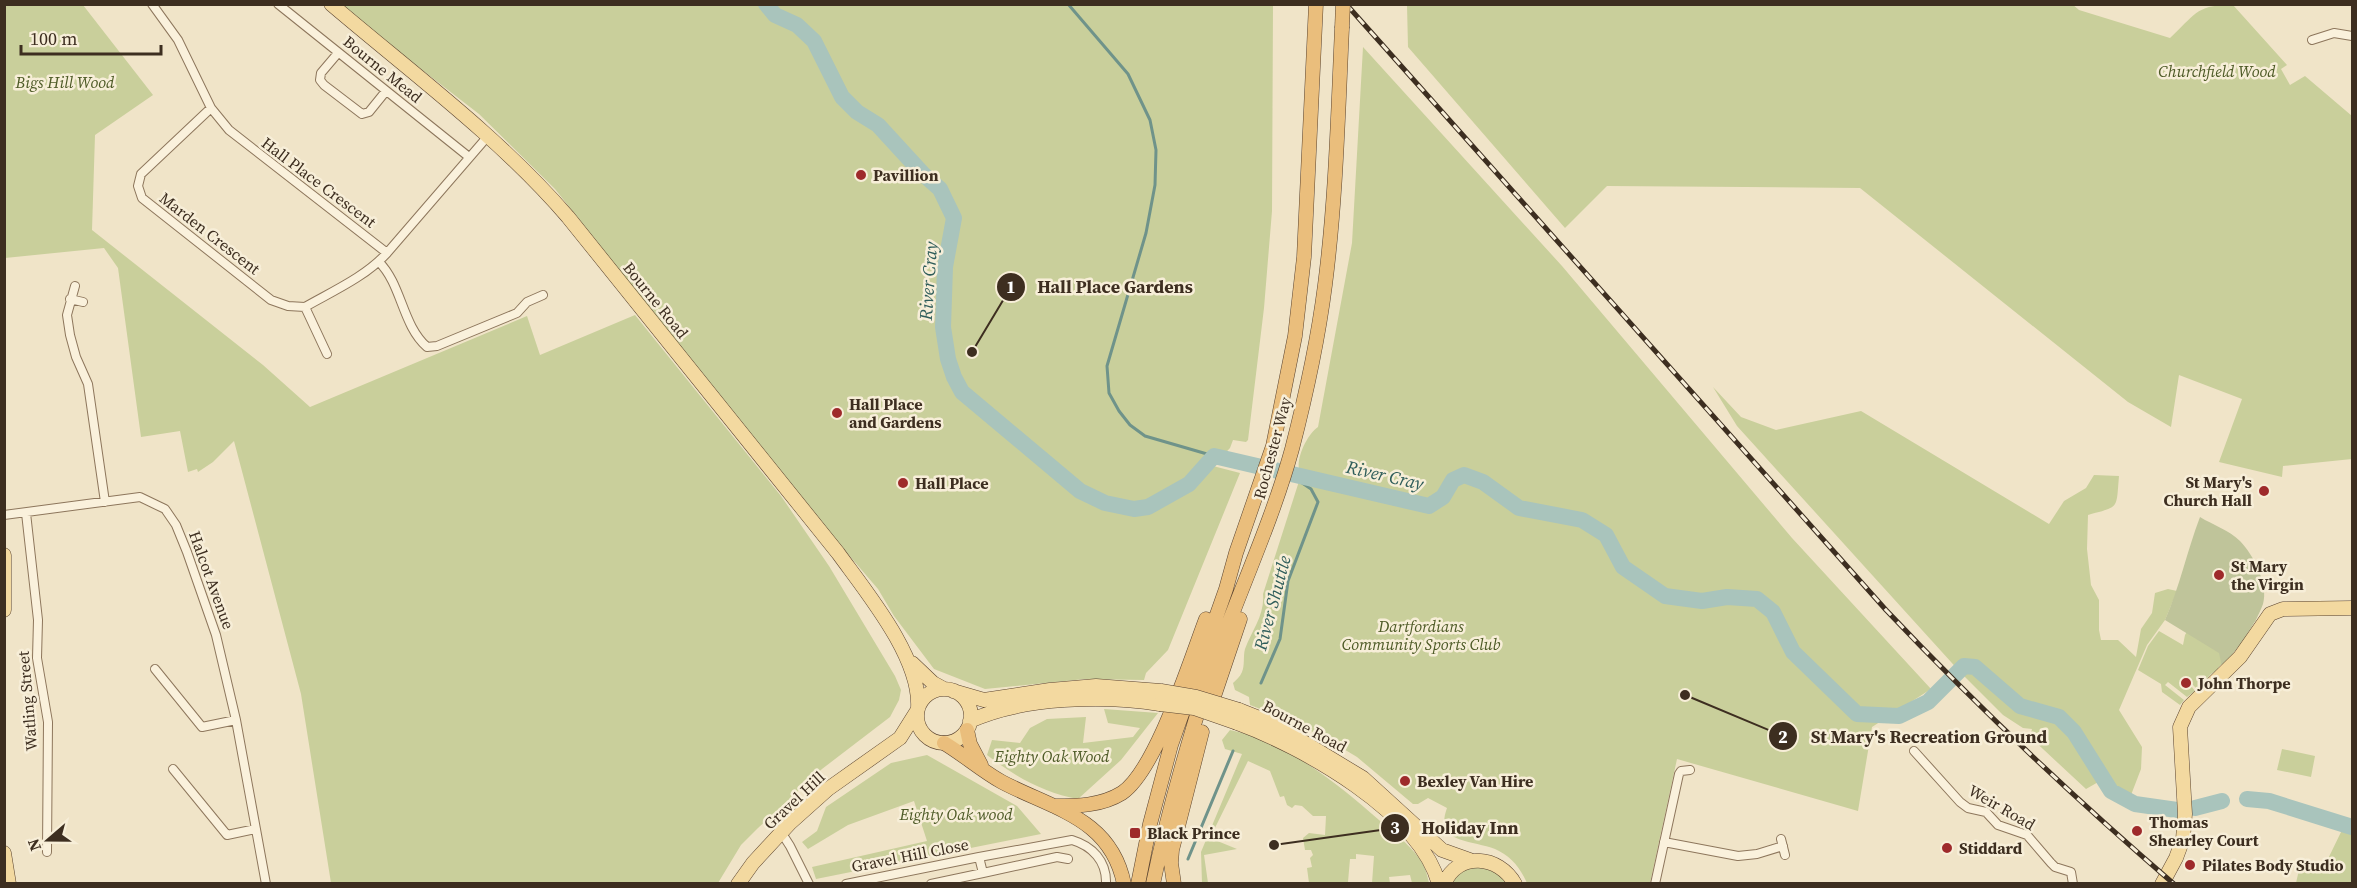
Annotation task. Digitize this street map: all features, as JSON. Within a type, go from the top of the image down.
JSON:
[{"type":"highway","name":"Rochester Way","points":[[1138,884],[1150,824],[1171,745],[1273,446],[1294,336],[1304,257],[1316,4]]},
{"type":"highway","name":"Rochester Way","points":[[1153,884],[1168,813],[1207,682],[1280,489],[1314,352],[1325,286],[1332,218],[1343,4]]},
{"type":"highway","points":[[1174,884],[1172,850],[1200,737],[1256,572],[1260,545]]},
{"type":"highway","points":[[1054,806],[1080,806],[1102,802],[1119,794],[1137,779],[1146,766],[1157,741],[1217,591],[1236,553]]},
{"type":"highway","points":[[969,725],[970,744],[983,770]]},
{"type":"highway","points":[[944,743],[1001,781],[1093,827],[1111,847],[1121,867],[1124,884]]},
{"type":"main road","name":"Bourne Road","points":[[331,4],[488,136],[531,176],[562,210],[838,553],[872,599],[908,660],[917,685],[918,709]]},
{"type":"main road","points":[[4,555],[4,610]]},
{"type":"main road","points":[[2162,884],[2183,839],[2185,808],[2179,746],[2180,727],[2192,703],[2240,657],[2261,625],[2274,611],[2352,608]]},
{"type":"main road","name":"Bourne Road","points":[[908,660],[933,683],[948,690],[984,700],[1096,686],[1160,697]]},
{"type":"main road","points":[[948,690],[960,694],[969,706],[969,725],[957,740],[944,743],[927,738],[919,727],[918,709],[926,695],[948,690]]},
{"type":"main road","name":"Bourne Road","points":[[969,725],[991,711],[1089,699],[1196,697],[1238,716],[1342,776],[1410,833],[1433,863],[1439,884]]},
{"type":"main road","name":"Gravel Hill","points":[[738,884],[781,832],[828,789],[900,738],[918,709]]},
{"type":"main road","name":"Bourne Road","points":[[1238,716],[1272,723],[1354,772],[1442,850],[1470,860],[1493,863],[1510,874],[1515,884]]},
{"type":"main road","name":"Gravel Hill","points":[[882,752],[911,741],[927,738]]},
{"type":"main road","points":[[4,853],[9,884]]},
{"type":"main road","points":[[1444,884],[1451,871],[1470,860]]},
{"type":"street","name":"Hall Place Crescent","points":[[152,4],[178,40],[212,108],[240,141],[387,253]]},
{"type":"street","name":"Bourne Mead","points":[[278,4],[469,157]]},
{"type":"street","points":[[2312,40],[2334,33],[2352,36]]},
{"type":"street","points":[[338,53],[321,74],[321,80],[360,113],[369,112],[386,91]]},
{"type":"street","name":"Marden Crescent","points":[[212,108],[141,174],[138,186],[142,198],[271,300],[288,306],[305,307]]},
{"type":"street","points":[[327,354],[305,307],[379,262],[488,136]]},
{"type":"street","points":[[379,262],[389,272],[417,339],[427,347],[437,346],[517,313],[526,303],[543,295]]},
{"type":"street","points":[[75,286],[67,315],[76,357],[88,384],[105,502]]},
{"type":"street","points":[[70,299],[83,302]]},
{"type":"street","name":"Halcot Avenue","points":[[4,515],[140,497],[165,509],[176,525],[188,552],[216,635],[236,720],[266,884]]},
{"type":"street","name":"Watling Street","points":[[26,513],[38,620],[37,658],[48,722],[47,852]]},
{"type":"street","points":[[155,669],[202,727],[236,720]]},
{"type":"street","name":"Weir Road","points":[[1914,751],[1960,802],[1968,808],[1986,812],[1998,825],[2027,835],[2055,867],[2071,872],[2073,884]]},
{"type":"street","points":[[172,770],[227,835],[256,829]]},
{"type":"street","points":[[1655,884],[1679,774],[1681,771],[1690,770]]},
{"type":"street","points":[[781,832],[809,884]]},
{"type":"street","name":"Gravel Hill Close","points":[[846,884],[1072,840],[1085,844],[1100,859],[1106,876],[1106,884]]},
{"type":"street","points":[[1664,842],[1738,856],[1783,847]]},
{"type":"street","name":"Gravel Hill Close","points":[[979,857],[982,873]]},
{"type":"street","name":"Gravel Hill Close","points":[[931,884],[1057,857],[1068,859]]},
{"type":"green space","name":"Bigs Hill Wood","points":[[5,4],[83,5],[153,95],[95,135],[92,230],[263,365],[310,407],[527,316],[540,355],[635,315],[781,496],[829,566],[895,676],[901,690],[899,700],[890,717],[822,769],[758,828],[741,845],[718,883],[331,883],[301,694],[234,441],[213,462],[198,472],[197,469],[188,472],[180,431],[141,437],[118,268],[104,248],[5,258]]},
{"type":"green space","name":"Churchfield Wood","points":[[2072,4],[2079,10],[2170,38],[2197,12],[2211,6],[2233,5],[2287,65],[2281,69],[2290,85],[2305,76],[2352,116],[2352,459],[2283,466],[2282,477],[2219,462],[2242,399],[2179,375],[2171,427],[2128,402],[1860,188],[1607,186],[1565,228],[1408,47],[1407,5]]},
{"type":"green space","points":[[340,5],[1273,5],[1272,211],[1264,308],[1248,440],[1246,442],[1233,440],[1230,448],[1213,466],[1240,473],[1168,650],[1146,673],[1144,680],[1085,679],[985,689],[934,669],[894,616],[878,589],[792,489],[555,189],[479,114]]},
{"type":"green space","name":"Dartfordians Community Sports Club","points":[[1363,47],[1562,266],[1792,538],[1931,689],[1872,727],[1858,811],[1677,759],[1650,883],[1527,883],[1516,865],[1504,854],[1490,847],[1451,835],[1446,829],[1444,820],[1447,808],[1428,798],[1418,804],[1413,804],[1357,757],[1292,721],[1250,705],[1249,697],[1235,690],[1233,683],[1243,669],[1245,649],[1260,616],[1263,594],[1301,475],[1299,463],[1302,449],[1318,427],[1352,243]]},
{"type":"green space","points":[[1713,387],[1741,417],[1776,430],[1861,411],[2049,524],[2064,501],[2086,488],[2094,475],[2119,476],[2114,505],[2088,515],[2087,549],[2091,585],[2099,600],[2101,640],[2118,640],[2136,657],[2141,629],[2152,613],[2155,593],[2168,589],[2177,591],[2165,620],[2147,645],[2119,710],[2142,747],[2141,769],[2131,795],[2115,789],[2107,777],[2086,789],[2030,737],[2032,729],[2023,728],[2003,715],[1961,673],[1737,426]]},
{"type":"green space","points":[[2200,517],[2240,541],[2255,562],[2264,588],[2263,604],[2256,620],[2222,667],[2219,653],[2165,620]]},
{"type":"green space","points":[[2258,605],[2260,610],[2255,622],[2250,621],[2244,635],[2247,637],[2219,669],[2197,689],[2188,682],[2195,691],[2187,697],[2168,682],[2165,685],[2184,700],[2180,705],[2162,692],[2161,684],[2138,670],[2148,646],[2159,631],[2183,645],[2188,630]]},
{"type":"green space","name":"Eighty Oak Wood","points":[[1104,709],[1158,713],[1121,760],[1078,799],[1053,793],[1030,783],[987,755],[992,740],[1020,743],[1030,728],[1047,719],[1086,717],[1083,743],[1133,737],[1140,728],[1108,723]]},
{"type":"green space","points":[[1230,730],[1270,743],[1328,778],[1410,847],[1423,864],[1429,883],[1412,883],[1410,875],[1389,877],[1390,883],[1372,883],[1374,856],[1356,854],[1356,859],[1350,859],[1348,882],[1356,883],[1309,883],[1307,868],[1312,867],[1310,858],[1313,855],[1311,850],[1305,850],[1303,838],[1309,833],[1325,835],[1326,816],[1313,816],[1302,806],[1295,805],[1292,808],[1287,805],[1284,796],[1280,797],[1270,771],[1248,761],[1210,838],[1237,849],[1204,855],[1208,883],[1202,883],[1201,852],[1242,754],[1225,749],[1222,740]]},
{"type":"green space","points":[[2282,749],[2315,756],[2311,777],[2277,770]]},
{"type":"green space","name":"Eighty Oak wood","points":[[927,755],[1017,806],[1041,834],[816,879],[812,867],[927,841],[914,801],[848,825],[808,849],[802,842],[817,831],[826,807],[891,763]]},
{"type":"green space","points":[[2342,830],[2352,834],[2352,883],[2296,883],[2301,861],[2325,865]]},
{"type":"green space","points":[[1476,866],[1497,871],[1508,884],[1451,884],[1462,872]]},
{"type":"waterway","name":"River Cray","points":[[766,4],[775,15],[797,25],[814,41],[842,97],[857,112],[878,125],[940,189],[954,218],[945,267],[943,327],[948,359],[954,377],[962,392],[1080,491],[1105,503],[1134,509],[1148,507],[1189,484],[1214,456],[1429,506],[1443,497],[1453,480],[1464,475],[1483,482],[1519,508],[1582,520],[1606,535],[1623,567],[1665,596],[1702,601],[1727,597],[1757,599],[1773,612],[1793,652],[1857,714],[1899,716],[1928,702],[1964,666],[1975,667],[2020,706],[2059,717],[2074,732],[2111,791],[2135,804],[2177,810]]},
{"type":"waterway","points":[[1068,4],[1128,74],[1150,120],[1156,150],[1155,185],[1146,233],[1107,366],[1109,393],[1130,425],[1145,436],[1214,456]]},
{"type":"waterway","name":"River Shuttle","points":[[1261,683],[1280,639],[1288,581],[1318,502],[1311,489],[1289,474]]},
{"type":"waterway","name":"River Shuttle","points":[[1188,859],[1233,751]]},
{"type":"waterway","name":"River Cray","points":[[2247,799],[2269,801],[2352,827]]},
{"type":"waterway","name":"River Cray","points":[[2195,808],[2222,801]]},
{"type":"railway","points":[[1346,4],[1886,610],[2026,750],[2174,884]]},
{"type":"place","name":"Pavillion","points":[[861,175]]},
{"type":"place","name":"Hall Place Gardens","points":[[972,352]]},
{"type":"place","name":"Hall Place and Gardens","points":[[837,413]]},
{"type":"place","name":"Hall Place","points":[[903,483]]},
{"type":"place","name":"St Mary's Church Hall","points":[[2264,491]]},
{"type":"place","name":"St Mary the Virgin","points":[[2219,575]]},
{"type":"place","name":"John Thorpe","points":[[2186,683]]},
{"type":"place","name":"St Mary's Recreation Ground","points":[[1685,695]]},
{"type":"place","name":"Bexley Van Hire","points":[[1405,781]]},
{"type":"place","name":"Thomas Shearley Court","points":[[2137,831]]},
{"type":"place","name":"Black Prince","points":[[1135,833]]},
{"type":"place","name":"Holiday Inn","points":[[1274,845]]},
{"type":"place","name":"Stiddard","points":[[1947,848]]},
{"type":"place","name":"Pilates Body Studio","points":[[2190,865]]}]
